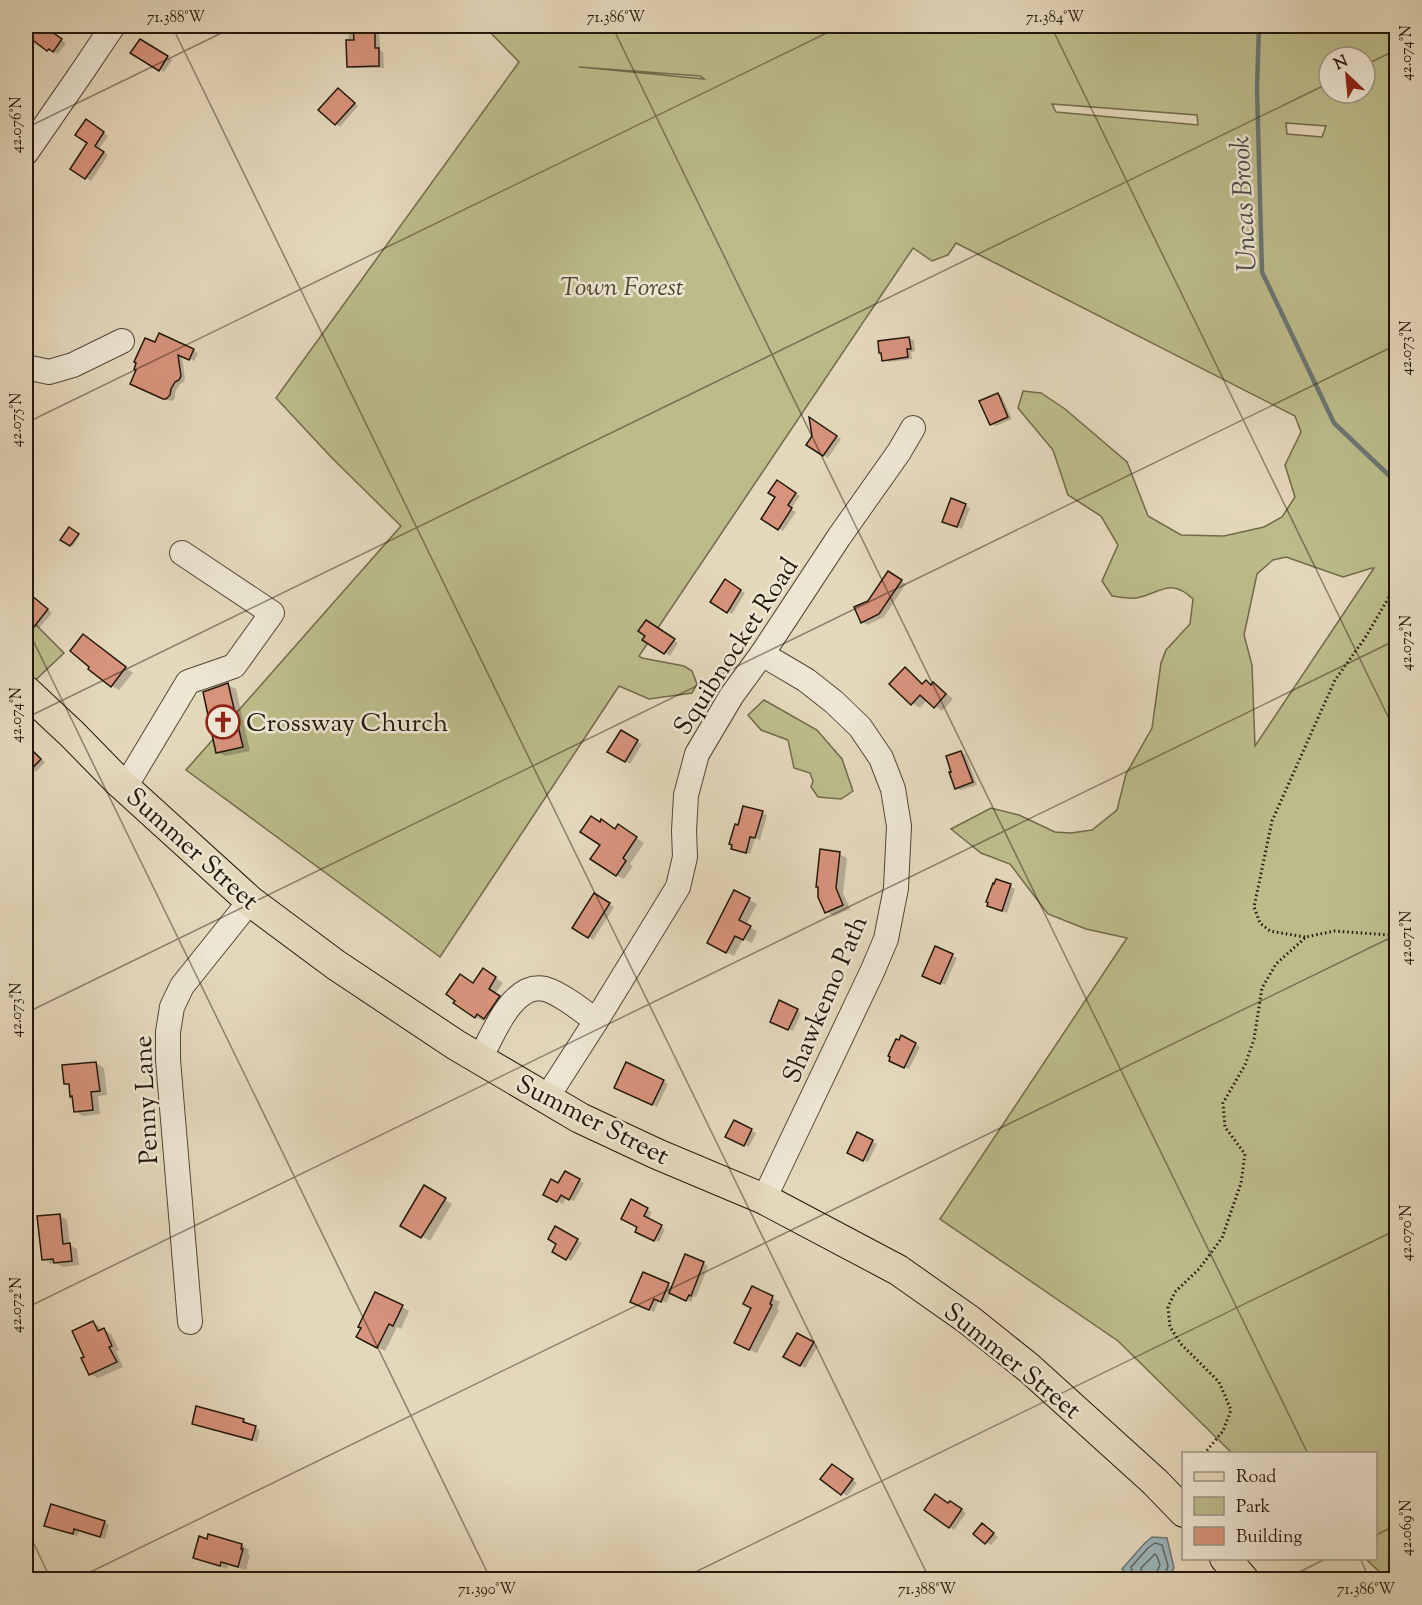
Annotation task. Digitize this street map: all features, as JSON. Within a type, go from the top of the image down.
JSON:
[{"type":"main road","name":"Summer Street","points":[[26,691],[125,787],[250,901],[336,965],[480,1059],[580,1118],[657,1154],[764,1199],[898,1270],[969,1320],[1029,1368],[1155,1482],[1182,1510]]},
{"type":"main road","points":[[1227,1560],[1244,1580]]},
{"type":"street","points":[[26,153],[112,26]]},
{"type":"street","points":[[26,367],[49,372],[73,365],[122,341]]},
{"type":"street","name":"Squibnocket Road","points":[[546,1099],[678,887],[686,857],[684,831],[686,795],[697,754],[732,695],[899,452],[913,428]]},
{"type":"street","points":[[125,787],[188,682],[234,666],[272,613],[182,553]]},
{"type":"street","name":"Shawkemo Path","points":[[762,654],[806,680],[834,702],[860,728],[881,758],[893,789],[899,826],[896,888],[886,939],[764,1199]]},
{"type":"street","name":"Penny Lane","points":[[190,1322],[168,1060],[168,1032],[172,1007],[182,986],[250,901]]},
{"type":"street","points":[[480,1059],[513,1001],[525,990],[546,989],[578,1007],[596,1021]]},
{"type":"path","points":[[1396,585],[1365,638],[1335,680],[1272,821],[1254,908],[1260,923],[1270,931],[1305,937],[1334,932],[1396,936]]},
{"type":"path","points":[[1206,1452],[1222,1431],[1231,1410],[1219,1383],[1180,1344],[1170,1327],[1168,1307],[1175,1292],[1199,1269],[1222,1238],[1241,1183],[1245,1154],[1225,1127],[1223,1103],[1245,1065],[1254,1039],[1262,988],[1276,964],[1305,937]]},
{"type":"green space","name":"Town Forest","points":[[484,26],[1396,26],[1396,1579],[1387,1579],[1367,1560],[1377,1560],[1377,1452],[1231,1452],[1118,1341],[940,1219],[1127,938],[1086,929],[1048,914],[1010,864],[981,853],[951,829],[991,808],[1019,815],[1055,832],[1071,833],[1092,830],[1117,810],[1126,774],[1152,728],[1161,663],[1166,650],[1190,624],[1193,599],[1185,592],[1171,588],[1136,598],[1112,596],[1102,581],[1118,545],[1101,516],[1068,495],[1053,450],[1018,408],[1023,391],[1041,393],[1065,409],[1127,462],[1148,516],[1181,535],[1224,536],[1264,527],[1282,517],[1295,497],[1285,465],[1301,432],[1295,416],[956,243],[948,255],[932,261],[913,248],[639,656],[684,666],[692,671],[697,684],[692,693],[649,699],[619,686],[440,957],[186,770],[401,526],[332,458],[276,398],[519,62]],"holes":[[[583,67],[700,76],[704,79]],[[1052,104],[1197,115],[1198,125],[1056,112]],[[1286,123],[1326,126],[1322,137],[1287,134]],[[1286,557],[1343,577],[1374,568],[1255,746],[1252,665],[1244,635],[1257,574],[1273,560]]]},
{"type":"green space","points":[[26,615],[64,653],[26,689]]},
{"type":"green space","points":[[764,700],[817,730],[842,759],[853,791],[841,799],[818,797],[811,787],[813,781],[810,773],[794,768],[788,740],[761,730],[748,715]]},
{"type":"water","points":[[1152,1537],[1167,1538],[1174,1568],[1168,1579],[1131,1579],[1122,1569]]},
{"type":"building","points":[[39,26],[43,26],[62,39],[53,52],[49,49],[47,51],[30,38]]},
{"type":"building","points":[[353,26],[375,26],[375,48],[379,48],[379,66],[347,67],[346,40],[354,40]]},
{"type":"building","points":[[140,39],[168,56],[159,71],[130,53]]},
{"type":"building","points":[[338,88],[355,103],[335,125],[318,110]]},
{"type":"building","points":[[86,119],[104,132],[95,146],[104,152],[85,179],[70,169],[87,143],[75,135]]},
{"type":"building","points":[[159,333],[194,349],[189,360],[178,355],[181,376],[166,399],[130,384],[136,370],[134,362],[145,338],[155,342]]},
{"type":"building","points":[[909,337],[911,349],[907,349],[908,357],[882,361],[878,341]]},
{"type":"building","points":[[998,393],[1008,417],[990,425],[979,401]]},
{"type":"building","points":[[809,417],[837,436],[823,456],[806,445],[812,436]]},
{"type":"building","points":[[777,480],[796,493],[788,505],[792,508],[778,530],[761,519],[775,497],[768,493]]},
{"type":"building","points":[[951,498],[966,504],[957,527],[942,522]]},
{"type":"building","points":[[69,527],[79,534],[70,546],[60,540]]},
{"type":"building","points":[[888,571],[902,580],[879,614],[861,623],[854,607],[868,601]]},
{"type":"building","points":[[725,579],[741,590],[727,613],[710,602]]},
{"type":"building","points":[[26,591],[48,609],[34,627],[26,620]]},
{"type":"building","points":[[646,620],[675,639],[664,654],[642,640],[645,636],[638,631]]},
{"type":"building","points":[[83,634],[126,667],[111,687],[70,651]]},
{"type":"building","points":[[905,667],[922,684],[926,680],[931,685],[933,682],[946,694],[934,708],[920,695],[911,705],[889,684]]},
{"type":"building","name":"Crossway Church","points":[[228,683],[243,747],[216,753],[203,692]]},
{"type":"building","points":[[621,730],[638,740],[625,762],[607,752]]},
{"type":"building","points":[[26,744],[41,759],[26,775]]},
{"type":"building","points":[[961,751],[973,782],[955,789],[946,756]]},
{"type":"building","points":[[743,806],[763,811],[755,838],[750,837],[746,853],[731,849],[732,845],[729,844],[735,824],[738,825]]},
{"type":"building","points":[[591,816],[600,822],[601,819],[615,829],[618,824],[637,837],[623,858],[626,861],[616,876],[590,859],[600,845],[580,832]]},
{"type":"building","points":[[820,849],[840,852],[836,888],[843,905],[825,913],[818,897],[818,887],[816,887]]},
{"type":"building","points":[[996,879],[1011,884],[1002,911],[987,906],[986,902]]},
{"type":"building","points":[[734,890],[750,898],[739,920],[751,926],[743,940],[735,936],[726,953],[707,943]]},
{"type":"building","points":[[594,893],[610,903],[588,938],[572,928]]},
{"type":"building","points":[[935,946],[953,954],[940,984],[922,976]]},
{"type":"building","points":[[483,968],[496,977],[489,989],[500,996],[484,1019],[477,1014],[475,1018],[453,1003],[455,1001],[446,994],[460,974],[473,983]]},
{"type":"building","points":[[779,1000],[798,1009],[788,1030],[770,1022]]},
{"type":"building","points":[[901,1035],[916,1043],[904,1068],[889,1061],[888,1056],[896,1039],[899,1040]]},
{"type":"building","points":[[96,1062],[100,1091],[91,1092],[93,1110],[74,1112],[69,1084],[64,1084],[62,1065]]},
{"type":"building","points":[[626,1062],[664,1080],[652,1105],[614,1088]]},
{"type":"building","points":[[734,1120],[752,1129],[744,1146],[725,1137]]},
{"type":"building","points":[[857,1132],[873,1140],[863,1161],[847,1153]]},
{"type":"building","points":[[565,1171],[580,1179],[569,1200],[561,1195],[557,1202],[543,1195],[551,1179],[558,1183]]},
{"type":"building","points":[[424,1185],[446,1198],[421,1238],[400,1226]]},
{"type":"building","points":[[631,1199],[648,1208],[644,1216],[662,1225],[654,1241],[635,1232],[637,1227],[621,1219]]},
{"type":"building","points":[[60,1214],[63,1244],[70,1243],[72,1261],[54,1263],[53,1259],[42,1260],[37,1216]]},
{"type":"building","points":[[555,1226],[578,1239],[566,1260],[552,1252],[556,1244],[548,1239]]},
{"type":"building","points":[[685,1254],[704,1262],[691,1296],[689,1295],[686,1301],[669,1293]]},
{"type":"building","points":[[643,1272],[669,1283],[661,1302],[654,1299],[649,1310],[630,1302]]},
{"type":"building","points":[[752,1286],[773,1296],[770,1304],[772,1305],[749,1350],[734,1343],[751,1308],[743,1304]]},
{"type":"building","points":[[375,1292],[403,1305],[393,1326],[389,1324],[377,1348],[356,1337],[361,1328],[358,1327]]},
{"type":"building","points":[[93,1321],[98,1331],[104,1328],[112,1346],[109,1347],[117,1362],[89,1375],[81,1358],[84,1357],[72,1331]]},
{"type":"building","points":[[797,1333],[814,1342],[800,1366],[783,1357]]},
{"type":"building","points":[[196,1406],[244,1419],[243,1422],[256,1426],[252,1440],[192,1424]]},
{"type":"building","points":[[832,1464],[853,1479],[841,1495],[820,1479]]},
{"type":"building","points":[[935,1494],[962,1509],[949,1528],[924,1510]]},
{"type":"building","points":[[51,1504],[105,1521],[100,1537],[74,1529],[73,1534],[44,1526]]},
{"type":"building","points":[[982,1523],[994,1533],[985,1544],[973,1534]]},
{"type":"building","points":[[208,1534],[242,1544],[241,1549],[243,1549],[238,1567],[221,1562],[220,1566],[193,1558],[199,1536],[207,1539]]},
{"type":"waterway","name":"Uncas Brook","points":[[1259,26],[1257,88],[1262,272],[1334,423],[1396,482]]},
{"type":"place","name":"Crossway Church","points":[[223,722]]}]
